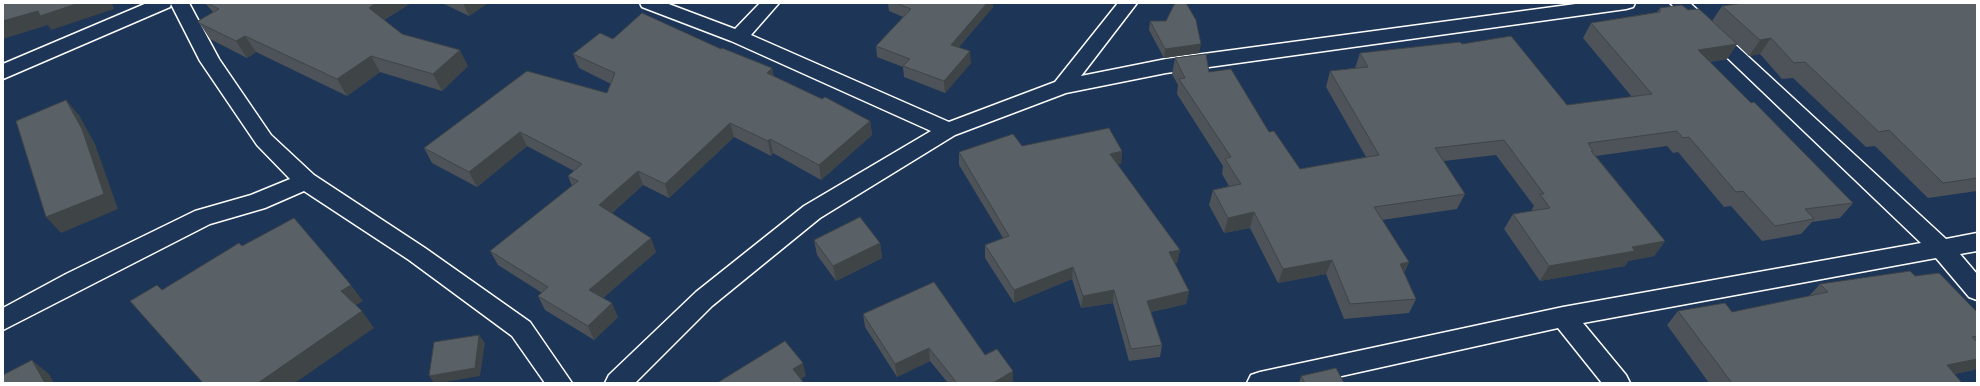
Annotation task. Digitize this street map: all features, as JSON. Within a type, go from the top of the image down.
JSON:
[{"type":"street","points":[[3,72],[163,3]]},
{"type":"street","points":[[180,3],[210,61],[264,140],[306,181],[417,254],[521,329],[559,383]]},
{"type":"street","points":[[649,3],[738,37],[948,130]]},
{"type":"street","points":[[738,37],[770,3]]},
{"type":"street","points":[[1062,88],[1128,3]]},
{"type":"street","points":[[618,383],[704,299],[812,212],[948,130],[1062,88],[1166,66],[1626,3]]},
{"type":"street","points":[[1679,3],[1942,249],[1977,290]]},
{"type":"street","points":[[3,320],[74,280],[203,217],[257,202],[306,181]]},
{"type":"street","points":[[1260,383],[1563,317],[1977,242]]},
{"type":"street","points":[[1563,317],[1617,383]]},
{"type":"building","points":[[3,3],[79,3],[40,16],[38,11],[3,21]]},
{"type":"building","points":[[207,3],[376,3],[369,8],[402,34],[460,50],[433,74],[371,56],[337,79],[245,36],[236,41],[199,23],[198,21],[219,9]]},
{"type":"building","points":[[896,3],[987,3],[951,45],[970,51],[944,81],[903,66],[910,59],[876,46],[911,9]]},
{"type":"building","points":[[1175,3],[1186,3],[1196,20],[1201,44],[1165,49],[1150,21],[1166,21]]},
{"type":"building","points":[[1744,3],[1977,3],[1977,178],[1943,183],[1889,130],[1879,132],[1805,62],[1794,63],[1771,38],[1760,40],[1722,6]]},
{"type":"building","points":[[1682,5],[1688,10],[1699,9],[1737,44],[1698,50],[1751,103],[1754,102],[1853,203],[1805,209],[1814,219],[1775,226],[1743,191],[1736,192],[1689,137],[1683,138],[1677,131],[1588,143],[1593,151],[1591,151],[1665,241],[1632,247],[1635,251],[1549,266],[1513,214],[1550,208],[1540,194],[1544,194],[1504,140],[1435,148],[1465,194],[1374,207],[1409,262],[1400,264],[1416,299],[1350,304],[1332,260],[1283,269],[1254,212],[1228,218],[1213,190],[1241,184],[1225,159],[1231,157],[1179,79],[1185,78],[1175,58],[1206,54],[1209,72],[1231,69],[1269,132],[1274,131],[1300,169],[1379,155],[1330,71],[1368,67],[1360,53],[1460,42],[1462,44],[1511,36],[1567,105],[1652,94],[1591,23],[1660,12],[1660,8]]},
{"type":"building","points":[[642,13],[721,49],[722,48],[772,68],[767,73],[822,99],[825,97],[870,121],[819,165],[770,139],[768,141],[730,123],[665,184],[638,171],[599,205],[651,238],[589,290],[612,303],[588,326],[538,296],[548,287],[490,251],[578,181],[568,176],[582,164],[520,132],[469,172],[424,148],[527,71],[607,93],[615,73],[573,54],[600,33],[613,39]]},
{"type":"building","points":[[66,100],[82,129],[104,194],[46,217],[16,121]]},
{"type":"building","points":[[1109,128],[1122,151],[1110,154],[1180,250],[1169,252],[1189,291],[1147,301],[1162,345],[1131,349],[1114,290],[1083,296],[1073,267],[1014,290],[985,245],[1009,236],[959,152],[1013,134],[1022,146]]},
{"type":"building","points":[[860,217],[880,243],[833,266],[814,240]]},
{"type":"building","points":[[294,218],[351,285],[341,291],[362,311],[258,383],[203,383],[130,301],[157,285],[162,290],[239,243],[242,246]]},
{"type":"building","points":[[1910,271],[1915,276],[1939,273],[1977,312],[1977,336],[1972,337],[1977,342],[1977,359],[1947,365],[1962,383],[1732,383],[1678,311],[1725,303],[1732,312],[1828,292],[1820,284]]},
{"type":"building","points":[[934,282],[985,355],[997,349],[1013,371],[993,383],[957,383],[929,348],[895,364],[863,314]]},
{"type":"building","points":[[479,335],[475,368],[429,376],[434,342]]},
{"type":"building","points":[[785,341],[803,363],[793,369],[804,383],[717,383]]},
{"type":"building","points":[[32,360],[45,383],[3,383],[3,375]]},
{"type":"building","points":[[1336,368],[1344,383],[1305,383],[1301,376]]}]
